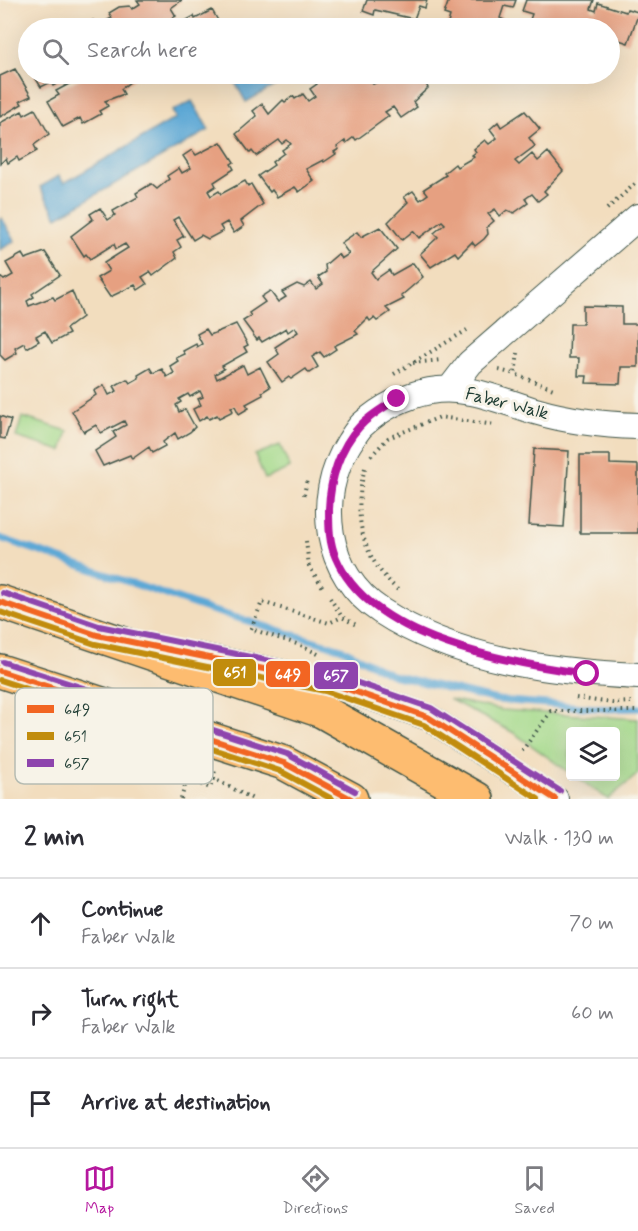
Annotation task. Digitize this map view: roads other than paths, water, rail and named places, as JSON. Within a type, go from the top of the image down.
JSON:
[{"type":"highway","points":[[0,602],[322,711],[477,799]]},
{"type":"highway","points":[[0,670],[55,688]]},
{"type":"highway","points":[[213,740],[272,759],[351,799]]},
{"type":"street","points":[[450,389],[470,363],[638,217]]},
{"type":"street","name":"Faber Walk","points":[[638,426],[594,424],[536,411],[503,399],[450,389],[397,399],[360,426],[339,459],[330,490],[329,532],[336,559],[354,588],[380,611],[425,634],[471,651],[527,666],[587,674],[638,675]]},
{"type":"street","points":[[98,635],[327,682],[428,717],[555,799]]},
{"type":"street","points":[[272,759],[324,799]]},
{"type":"water","points":[[236,84],[278,84],[246,102]]},
{"type":"water","points":[[192,101],[209,130],[57,217],[40,187],[59,176],[64,183],[176,118],[172,111]]},
{"type":"water","points":[[2,218],[15,241],[0,250],[0,219]]},
{"type":"waterway","points":[[0,538],[207,609],[342,649],[392,675],[497,700],[608,709],[638,708]]}]
